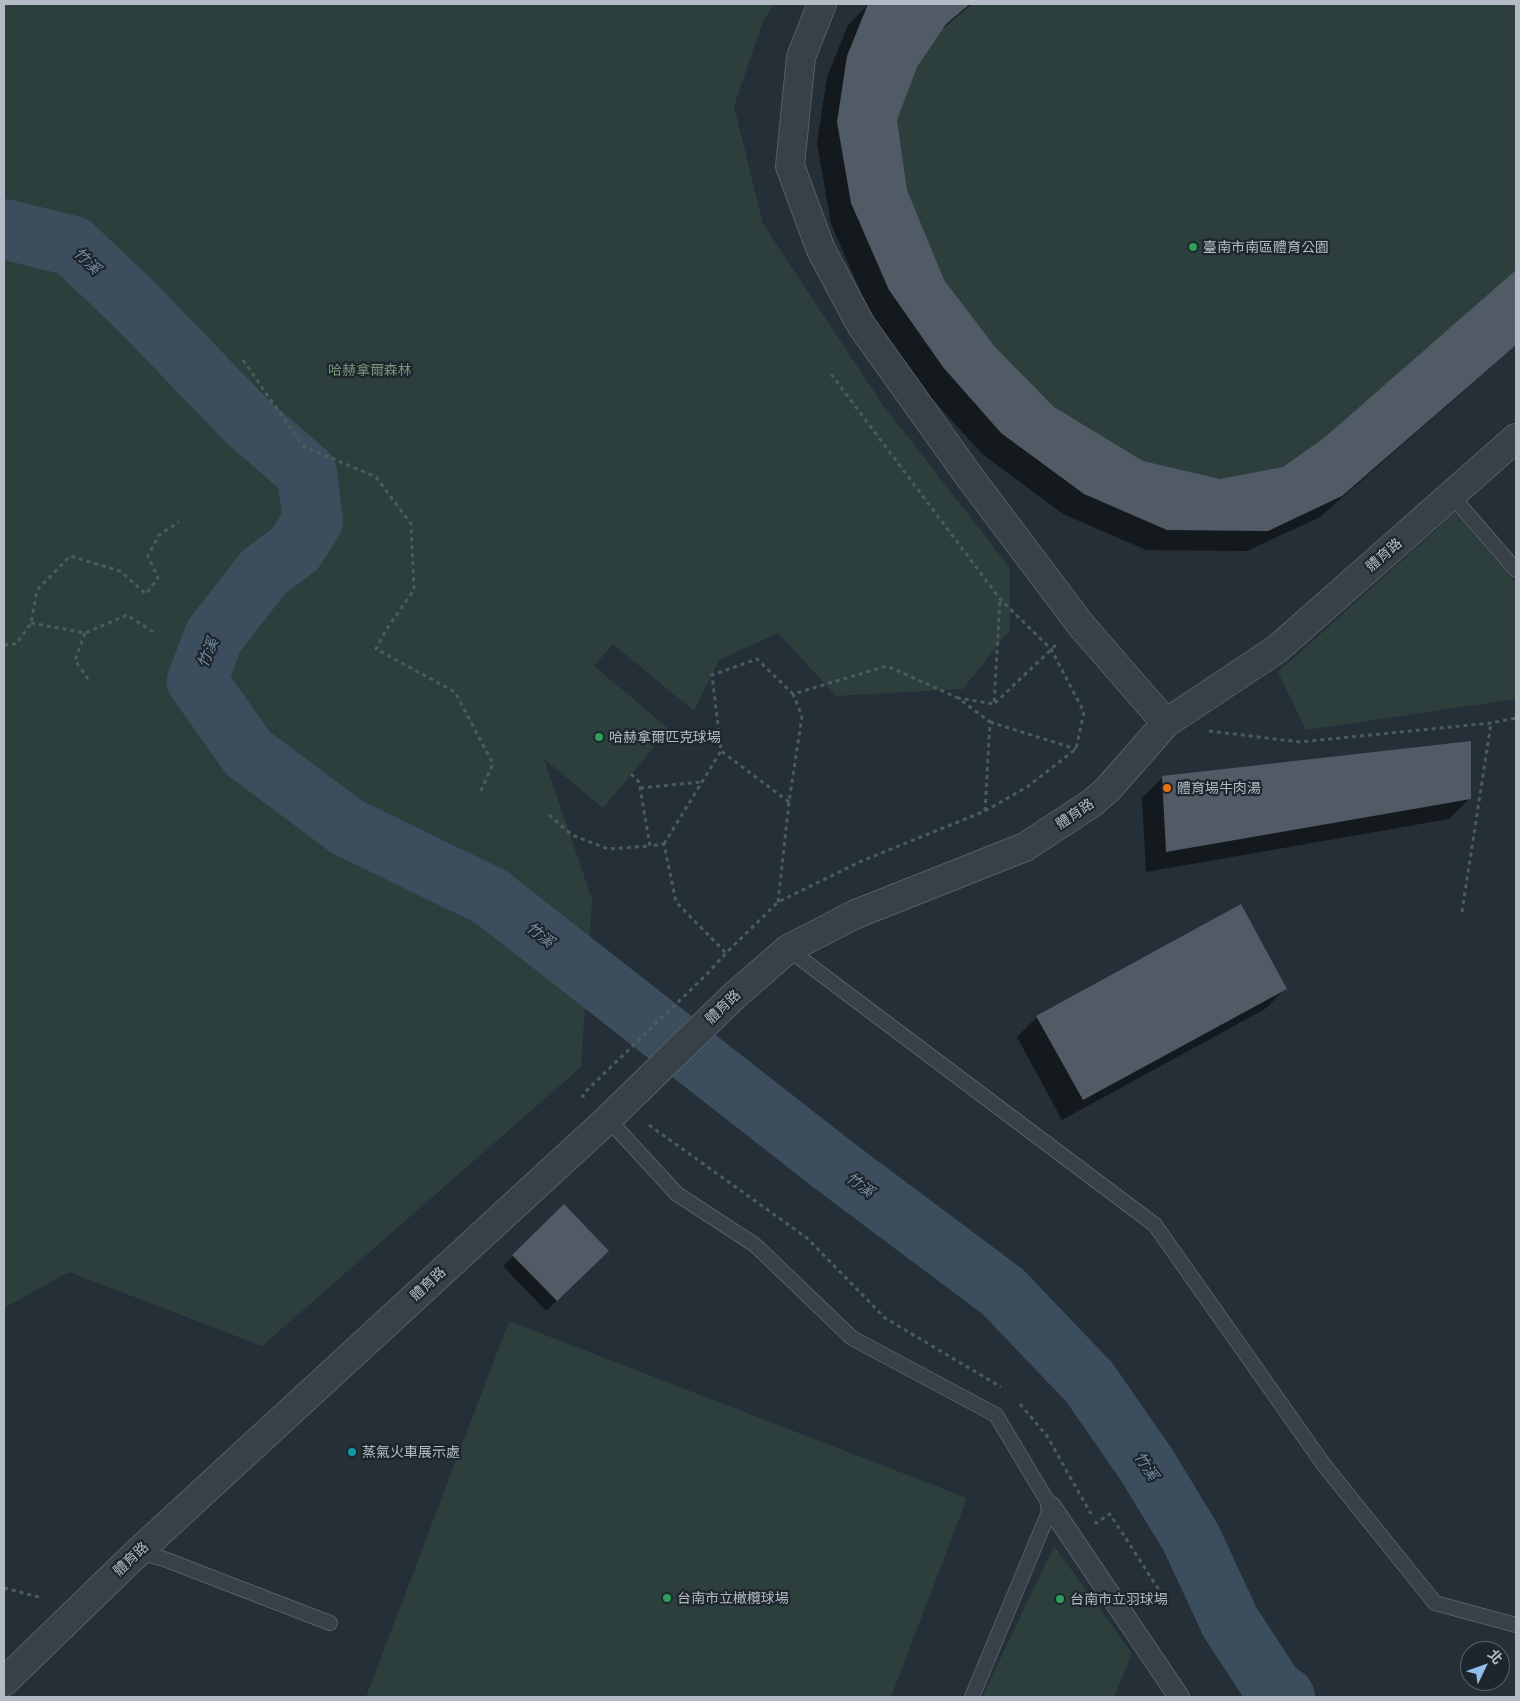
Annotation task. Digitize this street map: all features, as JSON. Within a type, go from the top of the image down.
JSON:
[{"type":"street","points":[[822,4],[801,57],[790,166],[821,250],[861,325],[971,479],[1081,626],[1166,723]]},
{"type":"street","name":"體育路","points":[[4,1682],[138,1552],[613,1114],[734,996],[788,949],[856,914],[1025,847],[1092,803],[1108,789],[1166,723],[1277,649],[1516,438]]},
{"type":"street","points":[[1051,1507],[1179,1697]]},
{"type":"lane","points":[[1451,495],[1516,570]]},
{"type":"lane","points":[[788,949],[1155,1226],[1324,1465],[1435,1603],[1516,1625]]},
{"type":"lane","points":[[613,1114],[677,1194],[755,1245],[852,1338],[996,1415],[1051,1507],[972,1697]]},
{"type":"lane","points":[[138,1552],[164,1559],[330,1623]]},
{"type":"path","points":[[243,360],[303,446],[376,477],[411,524],[414,590],[386,630],[376,649],[455,692],[493,764],[478,795]]},
{"type":"path","points":[[599,1079],[778,902],[864,860],[985,811],[1028,787],[1076,750],[1084,712],[1051,649],[1000,598],[831,374]]},
{"type":"path","points":[[4,645],[16,644],[31,623],[37,590],[70,556],[120,571],[146,594],[158,578],[148,556],[159,535],[179,522]]},
{"type":"path","points":[[994,704],[1000,598]]},
{"type":"path","points":[[31,623],[85,633],[127,615],[153,632]]},
{"type":"path","points":[[85,633],[75,660],[90,682]]},
{"type":"path","points":[[994,704],[1051,649]]},
{"type":"path","points":[[726,953],[676,902],[664,844],[721,751],[712,676],[757,659],[792,694],[802,716],[789,802],[778,902]]},
{"type":"path","points":[[792,694],[887,666],[958,698],[990,722],[1076,750]]},
{"type":"path","points":[[958,698],[994,704]]},
{"type":"path","points":[[1166,723],[1219,733],[1300,742],[1491,723],[1516,718]]},
{"type":"path","points":[[985,811],[990,722]]},
{"type":"path","points":[[1462,912],[1491,723]]},
{"type":"path","points":[[721,751],[789,802]]},
{"type":"path","points":[[630,774],[639,782],[650,846]]},
{"type":"path","points":[[640,788],[702,782]]},
{"type":"path","points":[[549,815],[572,835],[608,849],[664,844]]},
{"type":"path","points":[[4,1588],[43,1598]]},
{"type":"green space","name":"哈赫拿爾森林","points":[[4,4],[774,4],[763,21],[734,106],[763,224],[883,405],[1010,568],[1010,630],[963,689],[836,696],[778,633],[719,660],[694,711],[613,644],[594,666],[669,729],[603,808],[544,759],[592,899],[581,1067],[262,1346],[69,1272],[4,1308]]},
{"type":"green space","name":"臺南市南區體育公園","points":[[868,4],[1516,4],[1516,345],[1342,496],[1268,531],[1167,530],[1084,494],[1001,433],[943,367],[889,290],[851,203],[837,122],[847,56]]},
{"type":"green space","points":[[1455,513],[1516,583],[1516,699],[1306,730],[1278,672]]},
{"type":"green space","name":"台南市立橄欖球場","points":[[509,1321],[967,1498],[891,1697],[366,1697]]},
{"type":"green space","name":"台南市立羽球場","points":[[1054,1546],[1132,1653],[1114,1697],[982,1697]]},
{"type":"building","points":[[868,4],[970,4],[946,24],[917,67],[897,120],[907,190],[944,280],[995,347],[1054,407],[1143,461],[1220,479],[1283,467],[1324,438],[1516,270],[1516,345],[1342,496],[1268,531],[1167,530],[1084,494],[1001,433],[943,367],[889,290],[851,203],[837,122],[847,56]]},
{"type":"building","points":[[1471,741],[1471,799],[1166,852],[1162,776]]},
{"type":"building","points":[[1241,904],[1287,989],[1083,1100],[1036,1016]]},
{"type":"building","points":[[564,1204],[609,1251],[557,1301],[512,1255]]},
{"type":"waterway","name":"竹溪","points":[[4,229],[73,246],[137,307],[248,422],[307,473],[313,521],[295,549],[264,572],[214,636],[197,681],[248,753],[347,827],[491,897],[832,1164],[1003,1292],[1089,1382],[1146,1464],[1191,1538],[1230,1622],[1273,1688],[1285,1697]]},
{"type":"place","name":"臺南市南區體育公園","points":[[1193,247]]},
{"type":"place","name":"哈赫拿爾匹克球場","points":[[599,737]]},
{"type":"place","name":"體育場牛肉湯","points":[[1167,788]]},
{"type":"place","name":"蒸氣火車展示處","points":[[352,1452]]},
{"type":"place","name":"台南市立橄欖球場","points":[[667,1598]]},
{"type":"place","name":"台南市立羽球場","points":[[1060,1599]]}]
